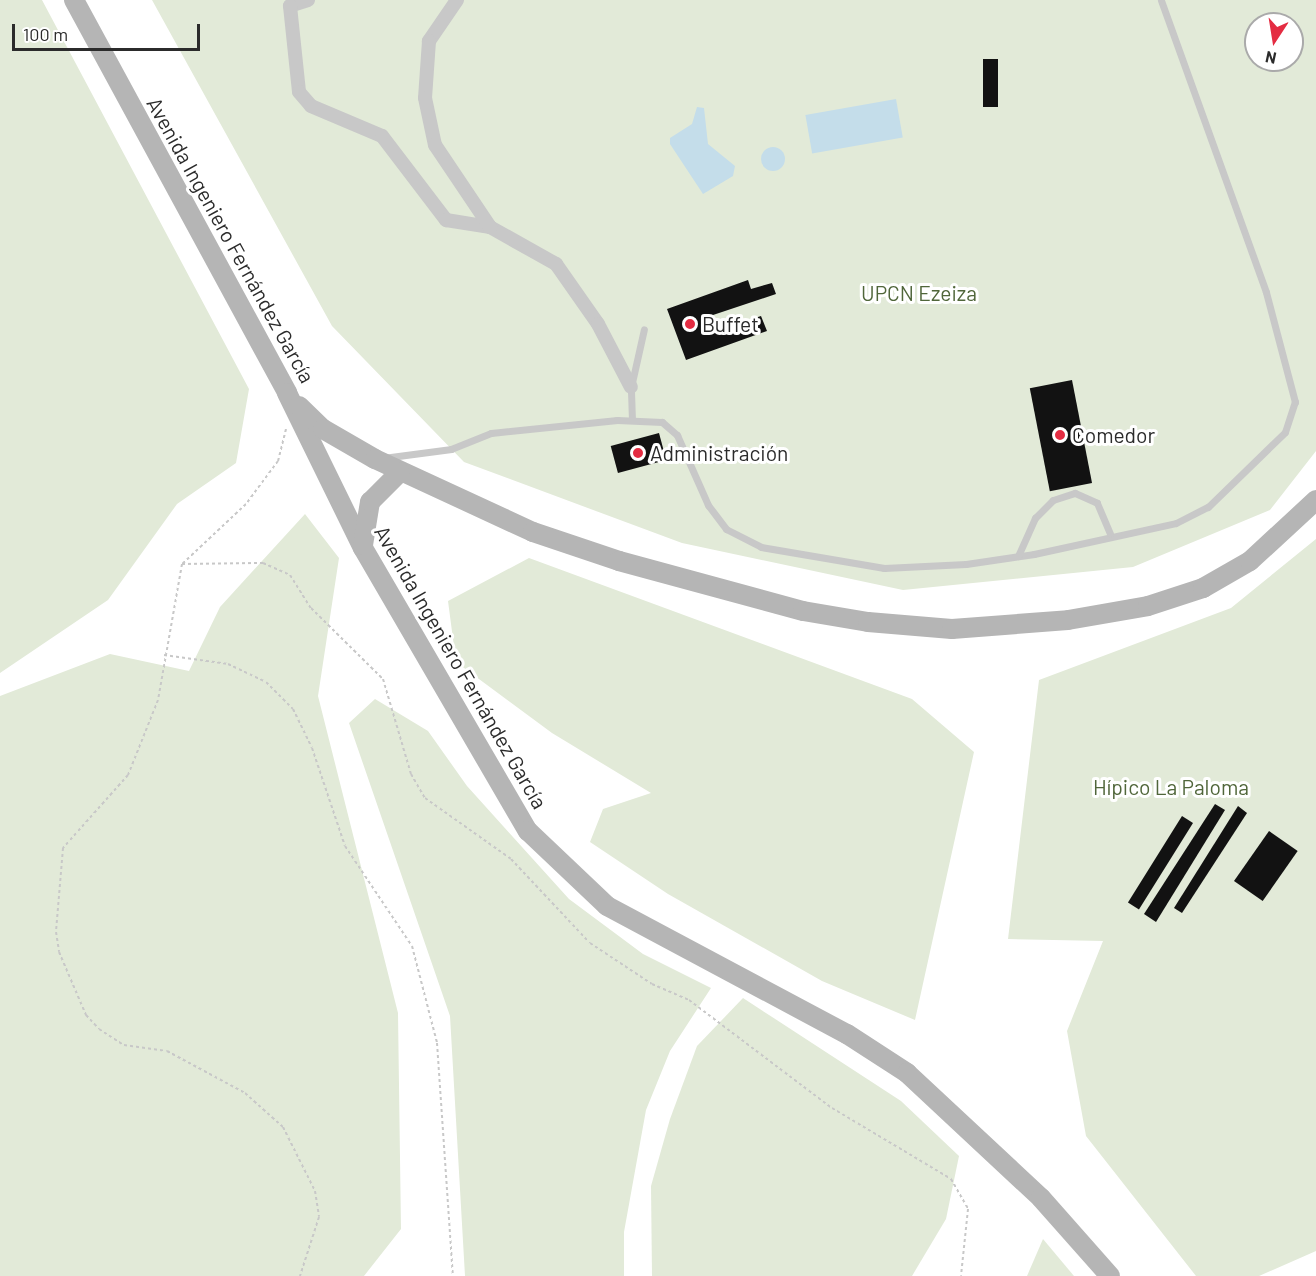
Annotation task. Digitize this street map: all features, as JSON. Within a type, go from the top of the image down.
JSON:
[{"type":"street","name":"Avenida Ingeniero Fernández García","points":[[74,0],[287,393],[363,548],[475,748],[528,831],[566,871],[607,906],[847,1034],[907,1073],[1041,1198],[1110,1276]]},
{"type":"street","points":[[308,0],[289,3],[299,92],[311,106],[381,136],[446,220],[490,227],[556,264],[598,324],[631,387]]},
{"type":"street","points":[[457,0],[429,41],[425,98],[435,145],[490,227]]},
{"type":"street","points":[[287,393],[323,429],[375,459],[534,532],[619,561],[803,611],[952,629],[1068,620],[1148,606],[1203,588],[1250,561],[1316,500]]},
{"type":"street","points":[[363,548],[370,502],[400,472]]},
{"type":"lane","points":[[375,459],[452,449],[491,433],[632,420],[662,422],[677,435],[714,513],[726,529],[761,547],[884,568],[1018,556],[1110,533],[1176,523],[1208,507],[1285,432],[1295,402],[1266,292],[1161,0]]},
{"type":"lane","points":[[632,420],[631,387],[644,329]]},
{"type":"lane","points":[[1018,556],[1035,518],[1053,500],[1075,493],[1096,502],[1110,533]]},
{"type":"path","points":[[286,422],[282,451],[259,486],[182,564],[164,655],[158,700],[137,761],[63,848],[58,952],[86,1015],[99,1029],[124,1045],[167,1051],[254,1099],[284,1127],[315,1191],[319,1217],[300,1276]]},
{"type":"path","points":[[164,655],[228,664],[266,682],[292,709],[312,748],[345,846],[412,946],[437,1043],[453,1276]]},
{"type":"green space","points":[[0,0],[42,0],[249,389],[236,463],[177,504],[108,600],[0,673]]},
{"type":"green space","name":"UPCN Ezeiza","points":[[152,0],[1316,0],[1316,451],[1270,510],[1133,567],[903,590],[682,543],[464,462],[332,326]]},
{"type":"green space","points":[[305,514],[339,558],[318,696],[398,1013],[401,1229],[364,1276],[0,1276],[0,696],[110,654],[189,671],[220,607]]},
{"type":"green space","name":"Hípico La Paloma","points":[[1316,539],[1316,1251],[1259,1276],[1196,1276],[1086,1136],[1067,1031],[1103,941],[1008,939],[1039,680],[1231,608]]},
{"type":"green space","points":[[529,558],[912,699],[974,752],[915,1020],[822,981],[668,894],[590,842],[603,809],[651,793],[552,733],[456,662],[448,601]]},
{"type":"green space","points":[[375,699],[428,731],[467,786],[569,899],[643,954],[711,988],[670,1051],[646,1110],[624,1232],[624,1276],[465,1276],[450,1016],[349,723]]},
{"type":"green space","points":[[743,998],[901,1101],[959,1156],[946,1219],[912,1276],[652,1276],[651,1186],[670,1119],[697,1046]]},
{"type":"green space","points":[[1043,1239],[1074,1276],[1027,1276]]},
{"type":"water","points":[[896,99],[903,137],[812,153],[805,115]]},
{"type":"water","points":[[697,107],[704,108],[708,144],[735,166],[733,176],[703,194],[670,144],[670,138],[692,124]]},
{"type":"water","points":[[773,147],[781,151],[785,159],[781,167],[773,171],[765,167],[761,159],[765,151]]},
{"type":"building","points":[[983,59],[998,59],[998,107],[983,107]]},
{"type":"building","name":"Buffet","points":[[748,280],[751,289],[772,283],[776,294],[704,318],[709,333],[761,316],[767,331],[686,360],[667,309]]},
{"type":"building","name":"Comedor","points":[[1072,380],[1092,483],[1050,491],[1030,388]]},
{"type":"building","name":"Administración","points":[[659,433],[666,460],[618,473],[611,446]]},
{"type":"building","points":[[1215,804],[1225,810],[1156,922],[1144,914]]},
{"type":"building","points":[[1238,806],[1247,813],[1182,913],[1174,908]]},
{"type":"building","points":[[1182,816],[1193,823],[1139,909],[1128,903]]},
{"type":"building","points":[[1269,831],[1298,851],[1263,901],[1234,881]]},
{"type":"place","name":"Buffet","points":[[690,324]]},
{"type":"place","name":"Comedor","points":[[1060,435]]},
{"type":"place","name":"Administración","points":[[638,453]]}]
